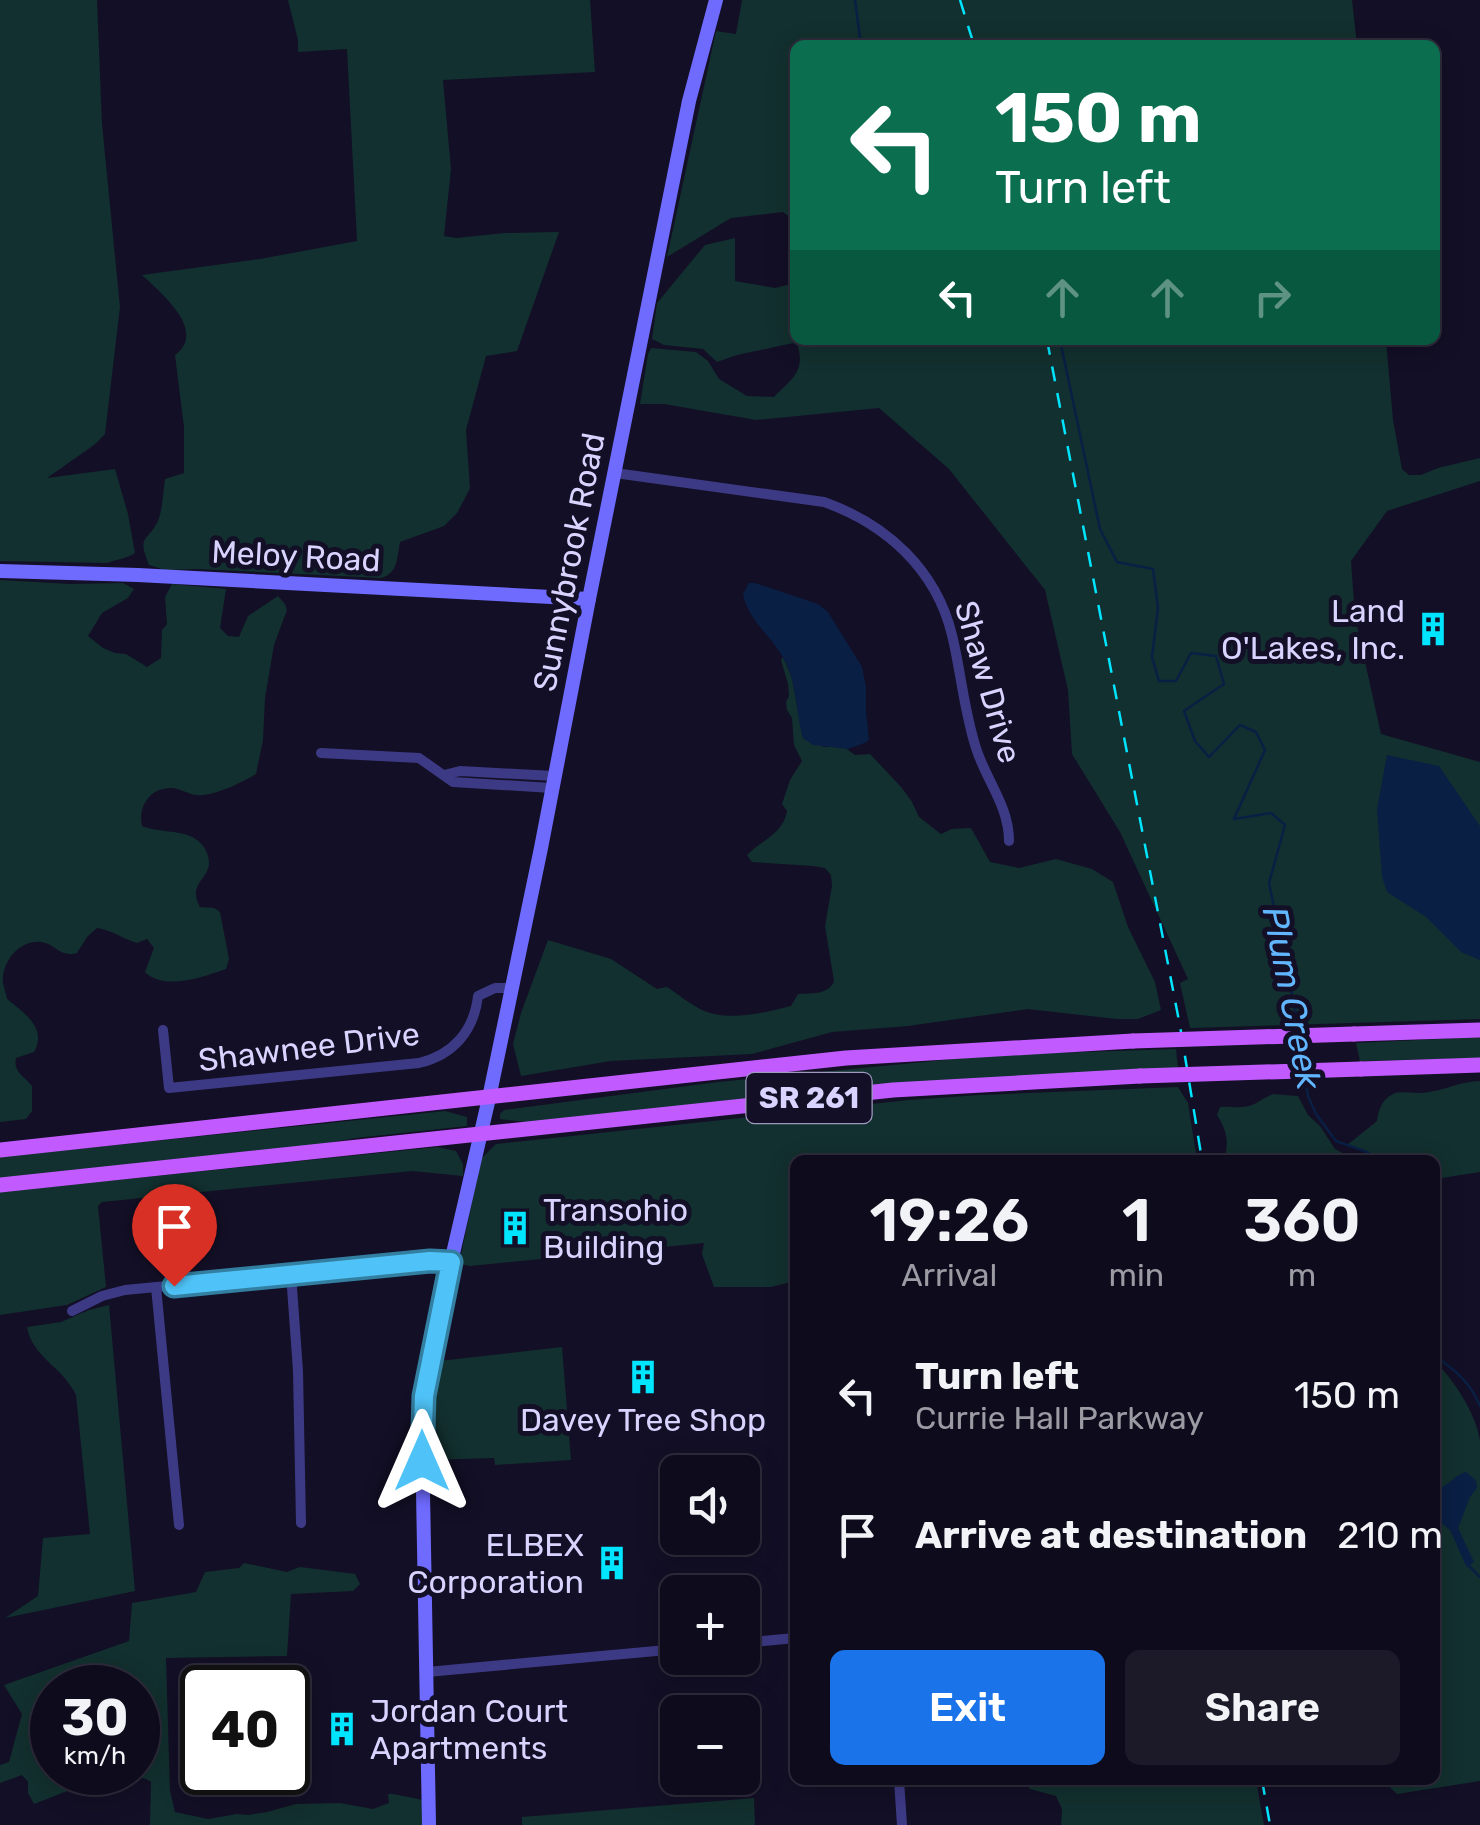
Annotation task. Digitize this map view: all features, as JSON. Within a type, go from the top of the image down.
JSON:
[{"type":"main road","name":"SR 261","points":[[0,1150],[846,1058],[1133,1041],[1480,1030]]},
{"type":"main road","name":"SR 261","points":[[0,1185],[893,1090],[1140,1076],[1480,1065]]},
{"type":"street","name":"Sunnybrook Road","points":[[430,1825],[422,1413],[512,988],[689,101],[716,0]]},
{"type":"street","name":"Shaw Drive","points":[[615,473],[824,502],[865,520],[898,544],[922,572],[944,608],[974,740],[1006,814],[1009,841]]},
{"type":"street","name":"Meloy Road","points":[[0,570],[588,599]]},
{"type":"street","points":[[321,753],[419,758],[444,775],[460,771],[553,782]]},
{"type":"street","name":"Shawnee Drive","points":[[163,1030],[169,1088],[432,1060],[450,1050],[467,1030],[474,1019],[478,996],[495,988],[512,988]]},
{"type":"street","points":[[72,1311],[110,1293],[451,1262]]},
{"type":"street","points":[[290,1274],[298,1371],[301,1523]]},
{"type":"street","points":[[156,1288],[179,1525]]},
{"type":"street","points":[[760,1641],[790,1638]]},
{"type":"street","points":[[427,1672],[660,1651]]},
{"type":"street","points":[[899,1785],[902,1825]]},
{"type":"green space","points":[[0,0],[97,0],[102,124],[120,307],[105,434],[47,478],[115,469],[135,553],[107,563],[0,561]]},
{"type":"green space","points":[[288,0],[590,0],[595,72],[443,80],[451,169],[444,236],[559,232],[517,351],[486,356],[466,430],[470,488],[464,500],[444,526],[400,542],[394,569],[381,578],[165,570],[149,565],[144,549],[144,540],[160,516],[165,479],[184,473],[184,427],[175,355],[184,345],[186,335],[178,312],[142,275],[357,241],[347,49],[298,52]]},
{"type":"green space","points":[[742,0],[1352,0],[1356,40],[790,40],[790,217],[783,212],[731,218],[667,257],[716,31],[736,34]]},
{"type":"green space","points":[[735,238],[735,281],[775,288],[790,284],[790,344],[717,362],[703,349],[664,345],[652,339],[657,303],[705,245]]},
{"type":"green space","points":[[1386,345],[1402,469],[1409,475],[1421,475],[1480,458],[1480,481],[1387,511],[1351,561],[1355,617],[1381,734],[1480,762],[1480,1019],[1190,1028],[1180,983],[1188,979],[1120,832],[1072,754],[1068,690],[1045,590],[949,469],[879,408],[756,420],[664,404],[640,404],[651,348],[696,352],[708,361],[719,379],[747,396],[774,397],[798,369],[798,346]]},
{"type":"green space","points":[[0,580],[123,583],[134,589],[128,598],[102,613],[88,636],[103,648],[126,654],[147,667],[161,658],[162,630],[167,624],[165,597],[172,584],[226,589],[220,628],[228,636],[239,637],[248,616],[278,596],[287,610],[274,645],[256,774],[203,795],[175,788],[157,791],[142,812],[142,826],[187,835],[202,844],[207,853],[208,869],[198,885],[196,898],[200,907],[220,912],[229,959],[226,969],[184,981],[162,981],[145,972],[154,948],[147,939],[137,943],[97,928],[77,953],[66,954],[41,942],[19,948],[5,968],[3,983],[7,999],[32,1021],[38,1035],[34,1052],[16,1058],[15,1063],[32,1086],[32,1111],[26,1119],[0,1122]]},
{"type":"green space","points":[[783,657],[792,678],[803,738],[824,747],[844,747],[855,755],[870,754],[902,788],[919,817],[941,834],[971,828],[990,862],[1019,868],[1056,859],[1092,869],[1113,882],[1128,927],[1155,982],[1161,1010],[1138,1019],[1116,1019],[1028,1009],[832,1032],[752,1054],[611,1061],[521,1076],[513,1044],[548,940],[611,959],[657,989],[667,987],[712,1014],[746,1015],[791,1006],[798,994],[832,986],[825,926],[831,875],[825,868],[813,866],[752,862],[747,855],[772,836],[785,819],[787,811],[782,804],[802,761],[794,745],[792,718],[787,710],[789,696]]},
{"type":"green space","points":[[1480,1037],[1480,1058],[1360,1061],[1356,1043]]},
{"type":"green space","points":[[1176,1049],[1178,1068],[534,1123],[500,1119],[504,1110],[718,1082],[995,1055]]},
{"type":"green space","points":[[1480,1081],[1480,1172],[1440,1178],[1440,1155],[1371,1155],[1346,1146],[1377,1121],[1381,1106],[1393,1094],[1426,1093]]},
{"type":"green space","points":[[1178,1087],[1188,1103],[1196,1155],[790,1155],[790,1282],[771,1287],[714,1287],[702,1254],[704,1243],[459,1264],[481,1159],[496,1144],[979,1095]]},
{"type":"green space","points":[[1273,1094],[1298,1096],[1335,1149],[1346,1155],[1225,1155],[1225,1130],[1217,1115],[1220,1107],[1255,1104]]},
{"type":"green space","points":[[445,1111],[467,1117],[467,1126],[0,1179],[0,1157]]},
{"type":"green space","points":[[437,1147],[456,1151],[463,1164],[463,1176],[412,1171],[102,1202],[98,1206],[106,1287],[67,1305],[0,1315],[0,1192]]},
{"type":"green space","points":[[109,1305],[135,1591],[5,1618],[38,1596],[43,1538],[90,1534],[76,1395],[35,1346],[27,1327],[61,1322]]},
{"type":"green space","points":[[562,1347],[571,1460],[495,1465],[494,1458],[430,1460],[439,1361]]},
{"type":"green space","points":[[1440,1367],[1463,1398],[1480,1440],[1480,1781],[1397,1794],[1388,1785],[1440,1785]]},
{"type":"green space","points":[[244,1563],[287,1572],[300,1567],[355,1574],[360,1584],[353,1591],[291,1594],[287,1656],[166,1658],[170,1791],[175,1812],[208,1819],[267,1812],[296,1804],[340,1803],[373,1809],[389,1803],[388,1794],[393,1794],[423,1800],[423,1825],[150,1825],[151,1795],[160,1795],[160,1665],[61,1665],[129,1641],[132,1603],[196,1592],[205,1572],[239,1568]]},
{"type":"green space","points":[[30,1676],[30,1795],[59,1795],[34,1804],[28,1793],[28,1782],[22,1775],[0,1783],[0,1765],[9,1762],[22,1714],[4,1685]]},
{"type":"green space","points":[[1257,1785],[1264,1825],[1061,1825],[1062,1809],[1056,1796],[1028,1786]]},
{"type":"green space","points":[[754,1798],[755,1825],[522,1825],[522,1817]]},
{"type":"water","points":[[749,583],[818,604],[828,612],[862,667],[867,742],[848,749],[813,745],[803,738],[789,670],[746,604],[743,594]]},
{"type":"water","points":[[1387,755],[1439,766],[1480,826],[1480,960],[1461,952],[1426,917],[1387,892],[1382,877],[1377,809]]},
{"type":"water","points":[[1466,1472],[1476,1480],[1477,1488],[1458,1528],[1474,1562],[1467,1568],[1450,1530],[1440,1522],[1440,1487]]},
{"type":"waterway","name":"Plum Creek","points":[[855,0],[861,40]]},
{"type":"waterway","name":"Plum Creek","points":[[1061,345],[1100,529],[1117,562],[1153,569],[1158,608],[1152,657],[1159,681],[1176,681],[1191,653],[1216,656],[1224,684],[1184,711],[1195,741],[1209,757],[1240,725],[1256,732],[1265,750],[1234,819],[1271,813],[1285,825],[1269,883],[1299,1029]]},
{"type":"waterway","name":"Plum Creek","points":[[1301,1042],[1304,1063]]},
{"type":"waterway","name":"Plum Creek","points":[[1305,1076],[1316,1114],[1336,1141],[1371,1155]]},
{"type":"waterway","name":"Plum Creek","points":[[1440,1360],[1462,1378],[1480,1406]]},
{"type":"waterway","points":[[1470,1567],[1480,1577]]},
{"type":"railway","points":[[960,0],[972,40]]},
{"type":"railway","points":[[1048,345],[1180,1026],[1201,1155]]},
{"type":"railway","points":[[1263,1785],[1270,1825]]},
{"type":"place","name":"Land O'Lakes, Inc.","points":[[1433,629]]},
{"type":"place","name":"Transohio Building","points":[[515,1228]]},
{"type":"place","name":"Davey Tree Shop","points":[[643,1377]]},
{"type":"place","name":"ELBEX Corporation","points":[[612,1563]]},
{"type":"place","name":"Jordan Court Apartments","points":[[342,1729]]},
{"type":"route","points":[[174,1286],[451,1262],[424,1396],[422,1461]]}]
